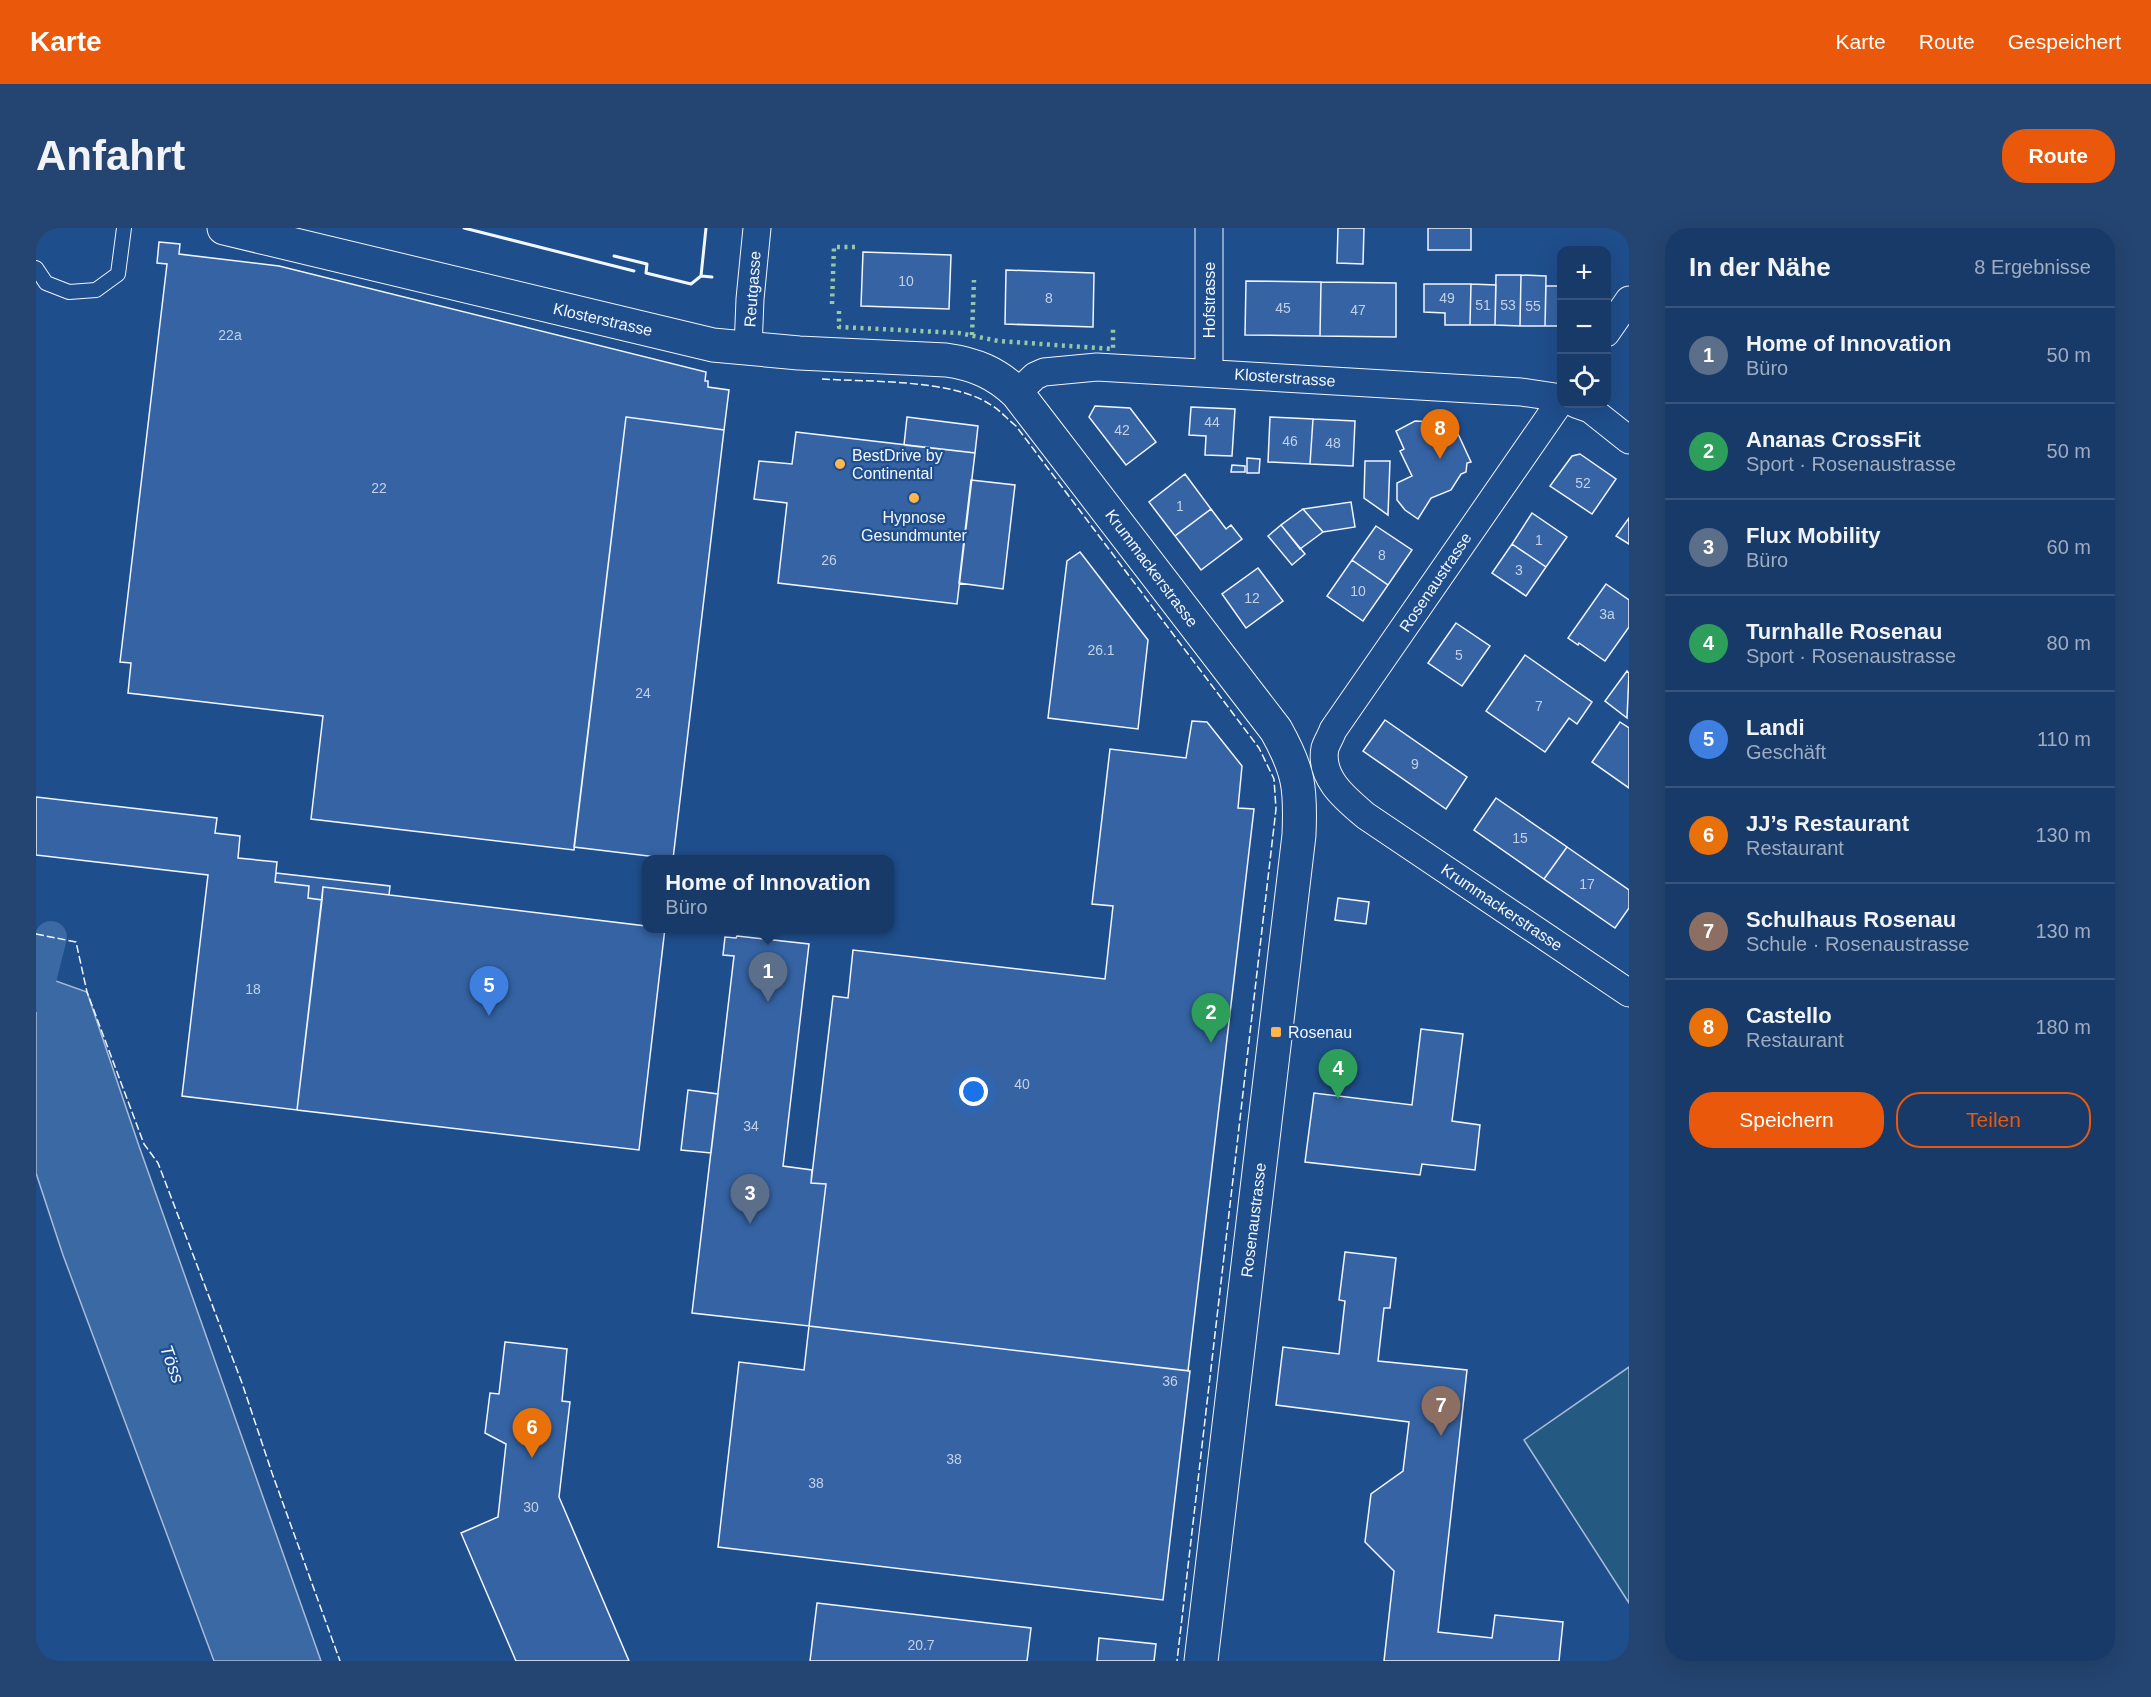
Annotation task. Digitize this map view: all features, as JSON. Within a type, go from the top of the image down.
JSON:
[{"type":"street","name":"Klosterstrasse","points":[[224,228],[713,345],[946,360],[968,363],[988,370]]},
{"type":"street","name":"Reutgasse","points":[[748,349],[757,228]]},
{"type":"street","name":"Hofstrasse","points":[[1209,228],[1209,372]]},
{"type":"street","points":[[1611,326],[1629,300]]},
{"type":"street","name":"Klosterstrasse","points":[[1017,393],[1035,376],[1055,369],[1097,367],[1521,392],[1557,398]]},
{"type":"street","name":"Krummackerstrasse","points":[[988,370],[1004,380],[1017,393],[1276,730],[1291,757],[1366,816],[1629,993]]},
{"type":"street","name":"Rosenaustrasse","points":[[1201,1661],[1297,854],[1300,801],[1333,730],[1557,406]]},
{"type":"street","points":[[1587,408],[1629,440]]},
{"type":"lane","points":[[36,268],[46,282],[69,292],[96,290],[118,274],[124,228]]},
{"type":"shaded area","points":[[1629,1367],[1629,1603],[1524,1440]]},
{"type":"water","name":"Töss","points":[[36,974],[87,992],[321,1661],[214,1661],[63,1255],[36,1173]]},
{"type":"building","points":[[1338,228],[1364,228],[1363,264],[1337,263]]},
{"type":"building","points":[[1428,228],[1471,228],[1471,250],[1428,250]]},
{"type":"building","points":[[159,242],[180,244],[179,254],[279,266],[706,372],[705,381],[708,381],[708,387],[729,390],[724,430],[626,417],[574,850],[311,819],[323,716],[128,693],[131,663],[120,662],[167,264],[157,263]]},
{"type":"building","points":[[863,252],[951,255],[949,309],[861,306]]},
{"type":"building","points":[[1006,270],[1094,273],[1093,327],[1005,324]]},
{"type":"building","points":[[1496,275],[1521,275],[1520,326],[1495,325]]},
{"type":"building","points":[[1521,275],[1546,276],[1545,326],[1520,326]]},
{"type":"building","points":[[1246,281],[1321,282],[1320,336],[1245,335]]},
{"type":"building","points":[[1321,282],[1396,283],[1396,337],[1320,336]]},
{"type":"building","points":[[1424,284],[1471,284],[1470,325],[1445,325],[1445,313],[1424,312]]},
{"type":"building","points":[[1471,284],[1496,285],[1495,325],[1470,325]]},
{"type":"building","points":[[1546,286],[1557,286],[1557,326],[1545,326]]},
{"type":"building","points":[[1095,406],[1130,408],[1156,442],[1126,465],[1089,417]]},
{"type":"building","points":[[1191,407],[1235,409],[1232,456],[1205,455],[1206,436],[1189,435]]},
{"type":"building","points":[[626,417],[724,430],[673,855],[642,855],[574,847]]},
{"type":"building","points":[[907,417],[978,426],[975,453],[904,445]]},
{"type":"building","points":[[1270,417],[1313,419],[1310,464],[1268,462]]},
{"type":"building","points":[[1313,419],[1355,421],[1353,466],[1310,464]]},
{"type":"building","points":[[1415,421],[1436,422],[1441,429],[1453,423],[1471,462],[1467,463],[1466,472],[1461,474],[1451,490],[1431,498],[1418,519],[1405,510],[1397,500],[1397,483],[1412,476],[1400,451],[1404,449],[1396,431]]},
{"type":"building","points":[[796,432],[975,453],[957,604],[778,583],[787,503],[754,499],[759,461],[792,464]]},
{"type":"building","points":[[1580,454],[1616,479],[1592,514],[1550,486],[1572,456]]},
{"type":"building","points":[[1247,458],[1260,459],[1259,473],[1247,473]]},
{"type":"building","points":[[1365,461],[1390,461],[1388,515],[1364,498]]},
{"type":"building","points":[[1232,465],[1245,466],[1245,472],[1231,472]]},
{"type":"building","points":[[1185,474],[1211,509],[1175,536],[1149,502]]},
{"type":"building","points":[[971,480],[1015,485],[1003,589],[959,583]]},
{"type":"building","points":[[1351,502],[1355,527],[1323,532],[1303,509]]},
{"type":"building","points":[[1211,509],[1226,529],[1231,525],[1242,539],[1201,570],[1175,536]]},
{"type":"building","points":[[1303,509],[1323,532],[1300,549],[1281,525]]},
{"type":"building","points":[[1532,513],[1567,537],[1546,567],[1512,544]]},
{"type":"building","points":[[1629,518],[1629,544],[1616,536]]},
{"type":"building","points":[[1281,525],[1305,554],[1292,565],[1268,536]]},
{"type":"building","points":[[1376,526],[1412,550],[1388,585],[1352,560]]},
{"type":"building","points":[[1512,544],[1546,567],[1526,596],[1492,573]]},
{"type":"building","points":[[1080,552],[1148,640],[1138,729],[1048,718],[1067,561]]},
{"type":"building","points":[[1352,560],[1388,585],[1363,621],[1327,596]]},
{"type":"building","points":[[1258,568],[1283,601],[1246,628],[1222,594]]},
{"type":"building","points":[[1606,584],[1629,600],[1629,627],[1605,661],[1568,638]]},
{"type":"building","points":[[1456,623],[1490,646],[1462,686],[1428,663]]},
{"type":"building","points":[[1525,655],[1592,702],[1577,724],[1569,718],[1545,752],[1486,711]]},
{"type":"building","points":[[1627,671],[1629,673],[1627,718],[1605,701]]},
{"type":"building","points":[[1385,720],[1467,777],[1446,809],[1363,751]]},
{"type":"building","points":[[1192,721],[1207,722],[1242,766],[1238,808],[1254,809],[1188,1371],[809,1326],[826,1184],[811,1183],[833,996],[848,998],[853,950],[1105,979],[1113,906],[1092,904],[1110,749],[1186,758]]},
{"type":"building","points":[[1620,722],[1629,728],[1629,788],[1592,762]]},
{"type":"building","points":[[36,797],[217,818],[215,833],[240,836],[238,858],[277,862],[275,882],[309,886],[308,898],[322,900],[297,1110],[182,1096],[208,875],[36,855]]},
{"type":"building","points":[[1496,798],[1567,847],[1544,879],[1474,830]]},
{"type":"building","points":[[1567,847],[1629,890],[1629,908],[1615,928],[1544,879]]},
{"type":"building","points":[[276,873],[390,886],[389,895],[323,887],[322,900],[308,898],[309,886],[275,882]]},
{"type":"building","points":[[323,887],[642,926],[642,933],[664,933],[639,1150],[297,1110]]},
{"type":"building","points":[[1338,898],[1369,902],[1366,924],[1335,920]]},
{"type":"building","points":[[737,936],[809,944],[783,1166],[812,1170],[811,1183],[826,1184],[809,1326],[692,1313],[734,956],[723,955],[725,937],[736,938]]},
{"type":"building","points":[[1421,1029],[1463,1034],[1452,1121],[1480,1125],[1475,1170],[1422,1164],[1420,1175],[1305,1162],[1314,1093],[1412,1105]]},
{"type":"building","points":[[688,1090],[718,1094],[711,1153],[681,1150]]},
{"type":"building","points":[[1345,1252],[1396,1258],[1390,1308],[1384,1308],[1378,1361],[1467,1370],[1438,1632],[1492,1638],[1495,1615],[1563,1622],[1559,1661],[1384,1661],[1394,1571],[1365,1542],[1371,1494],[1403,1471],[1409,1422],[1276,1405],[1283,1347],[1339,1354],[1345,1301],[1339,1300]]},
{"type":"building","points":[[809,1326],[1190,1371],[1163,1600],[718,1547],[739,1362],[804,1370]]},
{"type":"building","points":[[505,1342],[567,1349],[562,1401],[570,1402],[559,1497],[629,1661],[516,1661],[461,1533],[498,1517],[506,1444],[485,1433],[490,1393],[499,1394]]},
{"type":"building","points":[[817,1603],[1031,1628],[1027,1661],[810,1661]]},
{"type":"building","points":[[1099,1638],[1156,1644],[1154,1661],[1097,1661]]},
{"type":"waterway","points":[[36,996],[51,937]]},
{"type":"hedge","points":[[832,304],[834,247],[859,247]]},
{"type":"hedge","points":[[972,335],[974,280]]},
{"type":"hedge","points":[[839,311],[839,327],[959,333],[998,341],[1113,349],[1113,329]]},
{"type":"fence","points":[[822,379],[910,383],[955,390],[991,405],[1016,426],[1259,748],[1274,779],[1276,809],[1177,1661]]},
{"type":"fence","points":[[36,934],[76,942],[87,992],[144,1144],[158,1163],[242,1383],[340,1661]]},
{"type":"wall","points":[[464,228],[634,271]]},
{"type":"wall","points":[[614,256],[647,264],[646,273],[691,284],[701,276],[706,228]]},
{"type":"wall","points":[[701,276],[712,277]]},
{"type":"place","name":"Castello","points":[[1440,459]]},
{"type":"place","name":"BestDrive by Continental","points":[[840,464]]},
{"type":"place","name":"Hypnose Gesundmunter","points":[[914,498]]},
{"type":"place","name":"Home of Innovation","points":[[768,1002]]},
{"type":"place","name":"Landi","points":[[489,1016]]},
{"type":"place","name":"Rosenau","points":[[1276,1032]]},
{"type":"place","name":"Ananas CrossFit","points":[[1211,1043]]},
{"type":"place","name":"Turnhalle Rosenau","points":[[1338,1099]]},
{"type":"place","name":"Flux Mobility","points":[[750,1224]]},
{"type":"place","name":"Schulhaus Rosenau","points":[[1441,1436]]},
{"type":"place","name":"JJ’s Restaurant","points":[[532,1458]]}]
